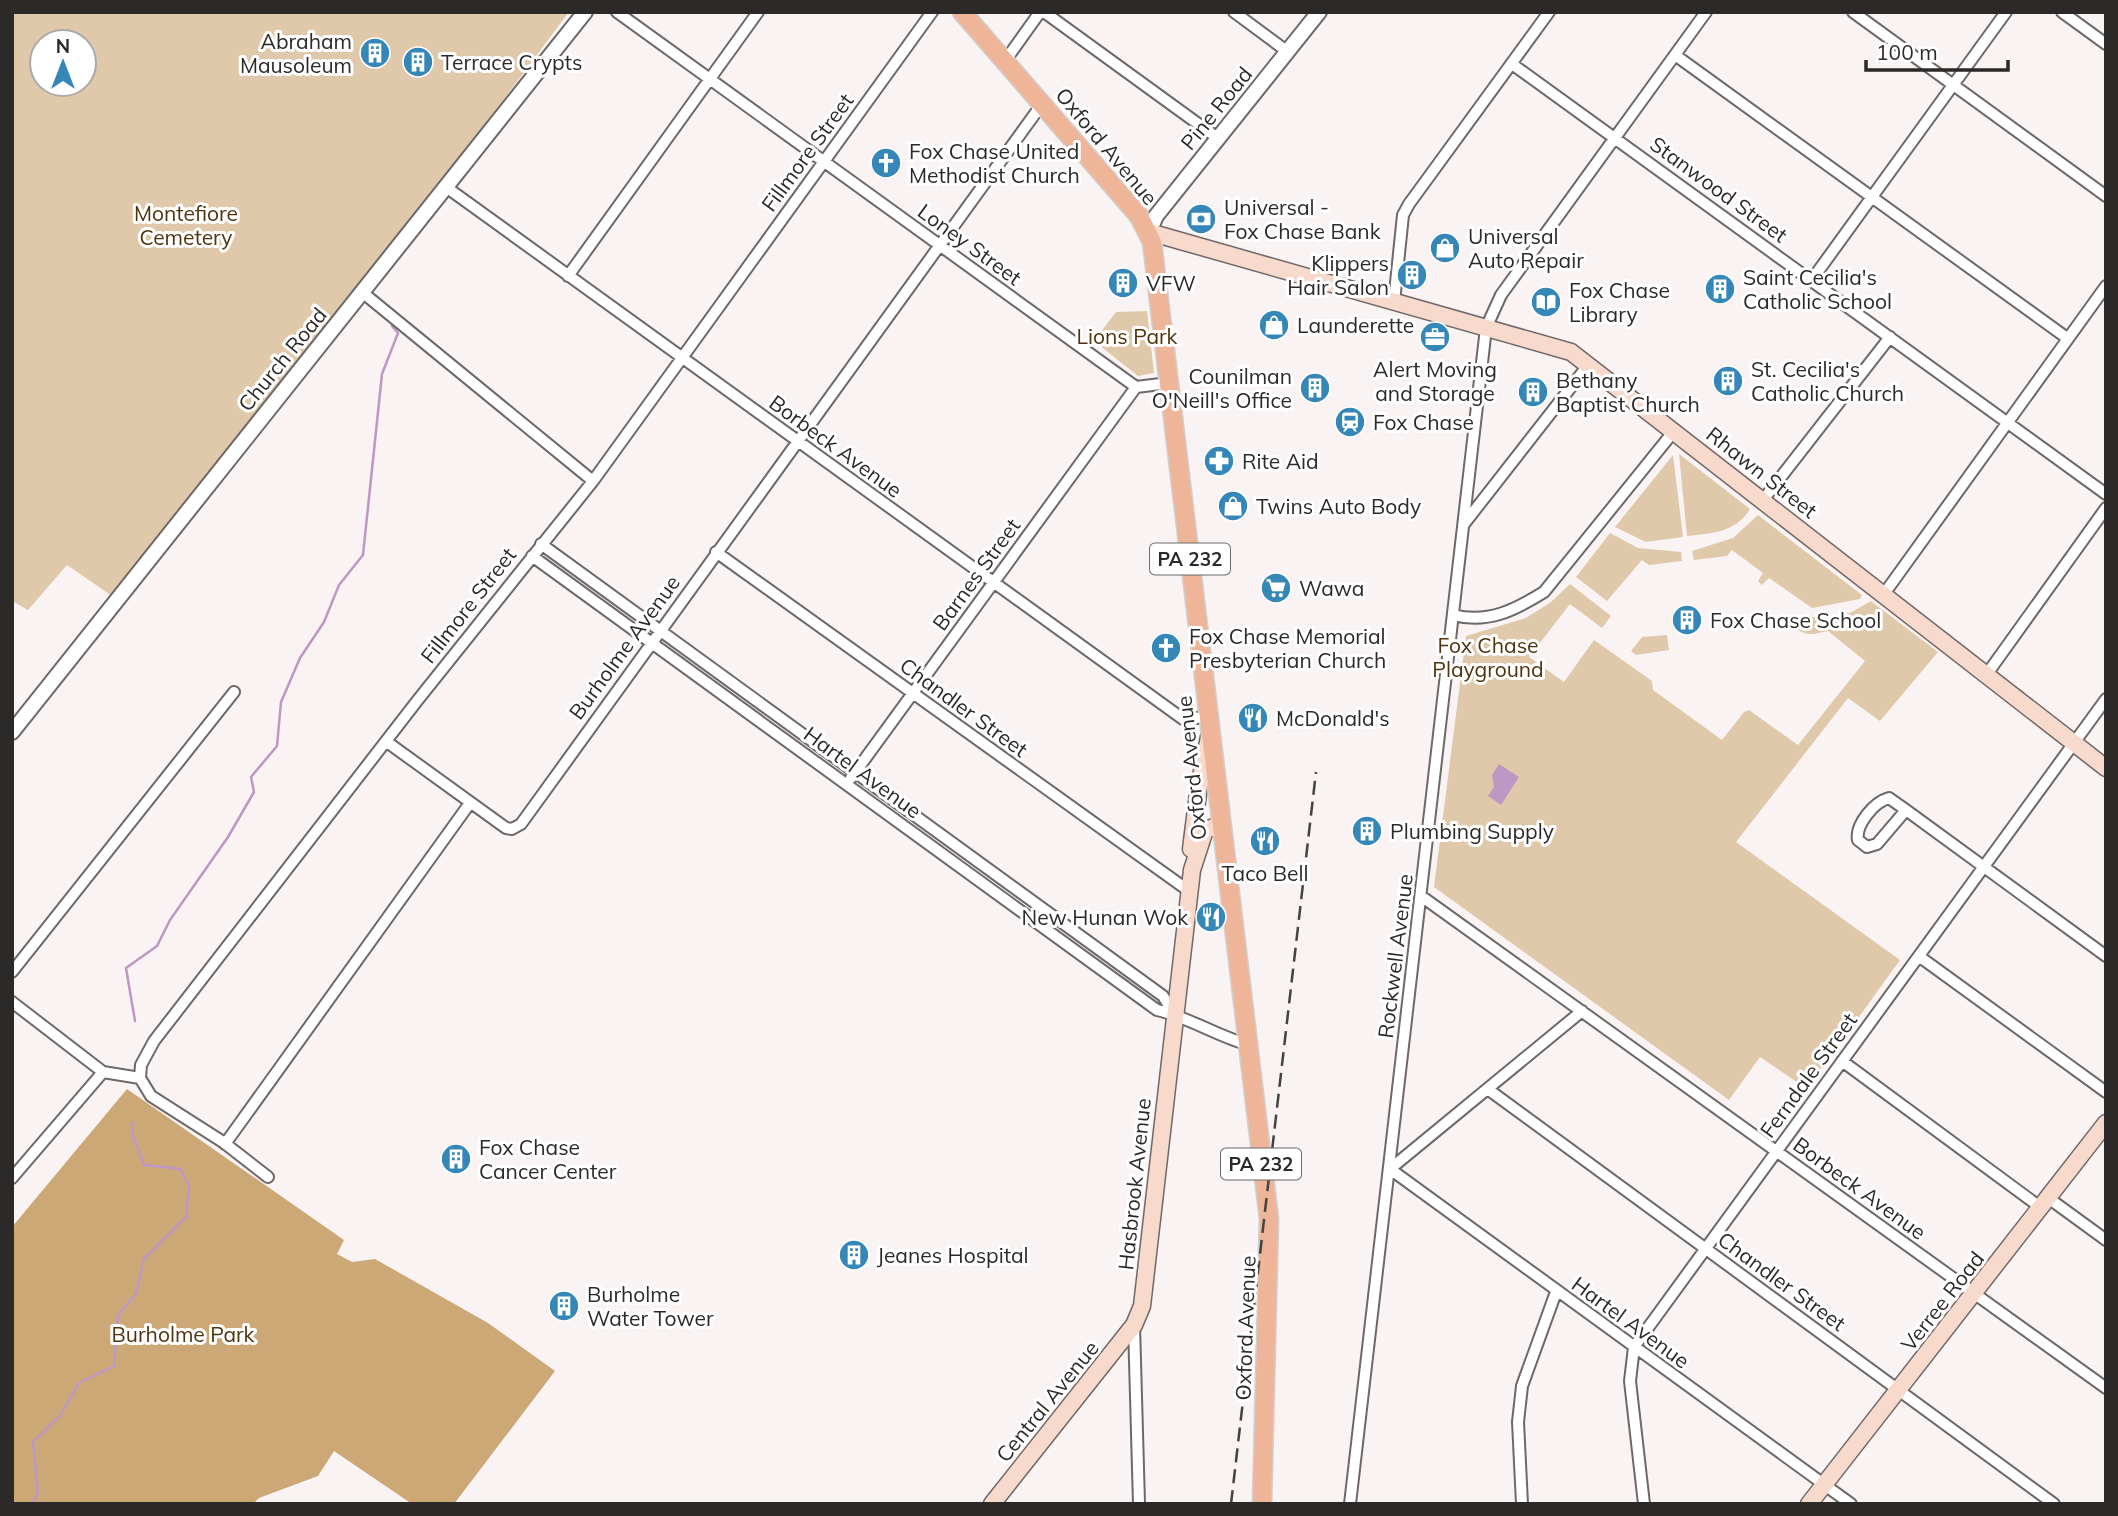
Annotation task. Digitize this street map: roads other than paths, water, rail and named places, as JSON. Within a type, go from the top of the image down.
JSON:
[{"type":"main road","name":"Oxford Avenue","points":[[962,12],[1139,216],[1149,232],[1270,1237],[1262,1504]]},
{"type":"main road","name":"Rhawn Street","points":[[1149,232],[1572,352],[2106,768]]},
{"type":"main road","name":"Hasbrook Avenue","points":[[1192,870],[1191,839],[1209,726]]},
{"type":"main road","name":"Hasbrook Avenue","points":[[1135,1325],[1142,1306],[1192,870],[1205,830],[1220,825]]},
{"type":"main road","name":"Verree Road","points":[[1809,1504],[2106,1123]]},
{"type":"main road","name":"Central Avenue","points":[[992,1504],[1135,1325]]},
{"type":"street","name":"Church Road","points":[[12,732],[585,12]]},
{"type":"street","name":"Loney Street","points":[[617,12],[1136,387]]},
{"type":"street","points":[[568,276],[758,12]]},
{"type":"street","name":"Fillmore Street","points":[[140,1078],[141,1065],[154,1041],[531,556],[593,481],[932,12]]},
{"type":"street","points":[[1005,61],[1042,12],[1219,139]]},
{"type":"street","points":[[1234,12],[1288,52]]},
{"type":"street","name":"Pine Road","points":[[1149,232],[1156,216],[1319,12]]},
{"type":"street","points":[[1394,302],[1403,215],[1549,12]]},
{"type":"street","name":"Rockwell Avenue","points":[[1350,1504],[1486,328],[1501,295],[1706,12]]},
{"type":"street","points":[[1853,12],[2106,196]]},
{"type":"street","points":[[1811,281],[2006,12]]},
{"type":"street","points":[[2062,12],[2106,44]]},
{"type":"street","points":[[1675,55],[2067,338]]},
{"type":"street","name":"Stanwood Street","points":[[1512,64],[2106,494]]},
{"type":"street","name":"Burholme Avenue","points":[[387,742],[506,828],[512,830],[521,824],[1042,104]]},
{"type":"street","name":"Borbeck Avenue","points":[[446,187],[1183,719],[1209,726]]},
{"type":"street","points":[[1884,594],[2106,286]]},
{"type":"street","points":[[362,292],[593,481]]},
{"type":"street","points":[[1763,500],[1890,337]]},
{"type":"street","points":[[1464,524],[1589,364]]},
{"type":"street","points":[[1136,387],[1169,383]]},
{"type":"street","name":"Barnes Street","points":[[847,783],[1136,387]]},
{"type":"street","points":[[1453,615],[1476,619],[1496,616],[1516,610],[1544,592],[1674,430]]},
{"type":"street","points":[[1987,674],[2106,508]]},
{"type":"street","name":"Hartel Avenue","points":[[541,544],[1163,996],[1174,1014]]},
{"type":"street","name":"Chandler Street","points":[[716,552],[1189,891]]},
{"type":"street","name":"Hartel Avenue","points":[[531,556],[1157,1010],[1174,1014],[1215,1035],[1246,1044]]},
{"type":"street","points":[[12,972],[234,692]]},
{"type":"street","name":"Ferndale Street","points":[[1634,1348],[2106,699]]},
{"type":"street","points":[[1906,810],[1877,844],[1867,847],[1858,840],[1857,829],[1882,800],[1889,799],[1906,810],[1984,866],[2106,956]]},
{"type":"street","points":[[225,1144],[470,803]]},
{"type":"street","name":"Borbeck Avenue","points":[[1422,896],[2106,1388]]},
{"type":"street","points":[[1920,957],[2106,1092]]},
{"type":"street","points":[[12,1002],[103,1072],[140,1078],[151,1096],[225,1144],[268,1177]]},
{"type":"street","points":[[1390,1169],[1582,1011]]},
{"type":"street","points":[[1842,1061],[2043,1202],[2106,1240]]},
{"type":"street","points":[[12,1178],[103,1072]]},
{"type":"street","name":"Chandler Street","points":[[1489,1090],[2054,1504]]},
{"type":"street","name":"Hartel Avenue","points":[[1390,1169],[1851,1504]]},
{"type":"street","points":[[1522,1504],[1518,1422],[1522,1387],[1556,1292]]},
{"type":"street","name":"Hasbrook Avenue","points":[[1135,1325],[1139,1504]]},
{"type":"street","points":[[1634,1348],[1630,1381],[1644,1504]]},
{"type":"waterway","points":[[135,1021],[126,968],[157,946],[170,920],[228,837],[254,792],[251,777],[277,746],[281,702],[300,658],[324,622],[339,585],[363,555],[382,374],[398,333],[392,326]]},
{"type":"waterway","points":[[32,1504],[38,1493],[33,1442],[60,1416],[79,1383],[114,1366],[118,1315],[136,1294],[144,1259],[186,1217],[189,1185],[180,1169],[144,1165],[133,1136],[132,1123]]},
{"type":"railway","points":[[1231,1504],[1316,772]]},
{"type":"place","name":"Abraham Mausoleum","points":[[375,53]]},
{"type":"place","name":"Terrace Crypts","points":[[418,62]]},
{"type":"place","name":"Fox Chase United Methodist Church","points":[[886,163]]},
{"type":"place","name":"Universal - Fox Chase Bank","points":[[1201,219]]},
{"type":"place","name":"Universal Auto Repair","points":[[1445,248]]},
{"type":"place","name":"Klippers Hair Salon","points":[[1412,275]]},
{"type":"place","name":"VFW","points":[[1123,283]]},
{"type":"place","name":"Saint Cecilia's Catholic School","points":[[1720,289]]},
{"type":"place","name":"Fox Chase Library","points":[[1546,302]]},
{"type":"place","name":"Launderette","points":[[1274,325]]},
{"type":"place","name":"Alert Moving and Storage","points":[[1435,337]]},
{"type":"place","name":"St. Cecilia's Catholic Church","points":[[1728,381]]},
{"type":"place","name":"Counilman O'Neill's Office","points":[[1315,388]]},
{"type":"place","name":"Bethany Baptist Church","points":[[1533,392]]},
{"type":"place","name":"Fox Chase","points":[[1350,422]]},
{"type":"place","name":"Rite Aid","points":[[1219,461]]},
{"type":"place","name":"Twins Auto Body","points":[[1233,506]]},
{"type":"place","name":"Wawa","points":[[1276,588]]},
{"type":"place","name":"Fox Chase School","points":[[1687,620]]},
{"type":"place","name":"Fox Chase Memorial Presbyterian Church","points":[[1166,648]]},
{"type":"place","name":"McDonald's","points":[[1253,718]]},
{"type":"place","name":"Plumbing Supply","points":[[1367,831]]},
{"type":"place","name":"Taco Bell","points":[[1265,841]]},
{"type":"place","name":"New Hunan Wok","points":[[1211,917]]},
{"type":"place","name":"Fox Chase Cancer Center","points":[[456,1159]]},
{"type":"place","name":"Jeanes Hospital","points":[[854,1255]]},
{"type":"place","name":"Burholme Water Tower","points":[[564,1306]]},
{"type":"park label","name":"Montefiore Cemetery","points":[[186,225]]},
{"type":"park label","name":"Lions Park","points":[[1127,336]]},
{"type":"park label","name":"Fox Chase Playground","points":[[1488,657]]},
{"type":"park label","name":"Burholme Park","points":[[183,1334]]}]
